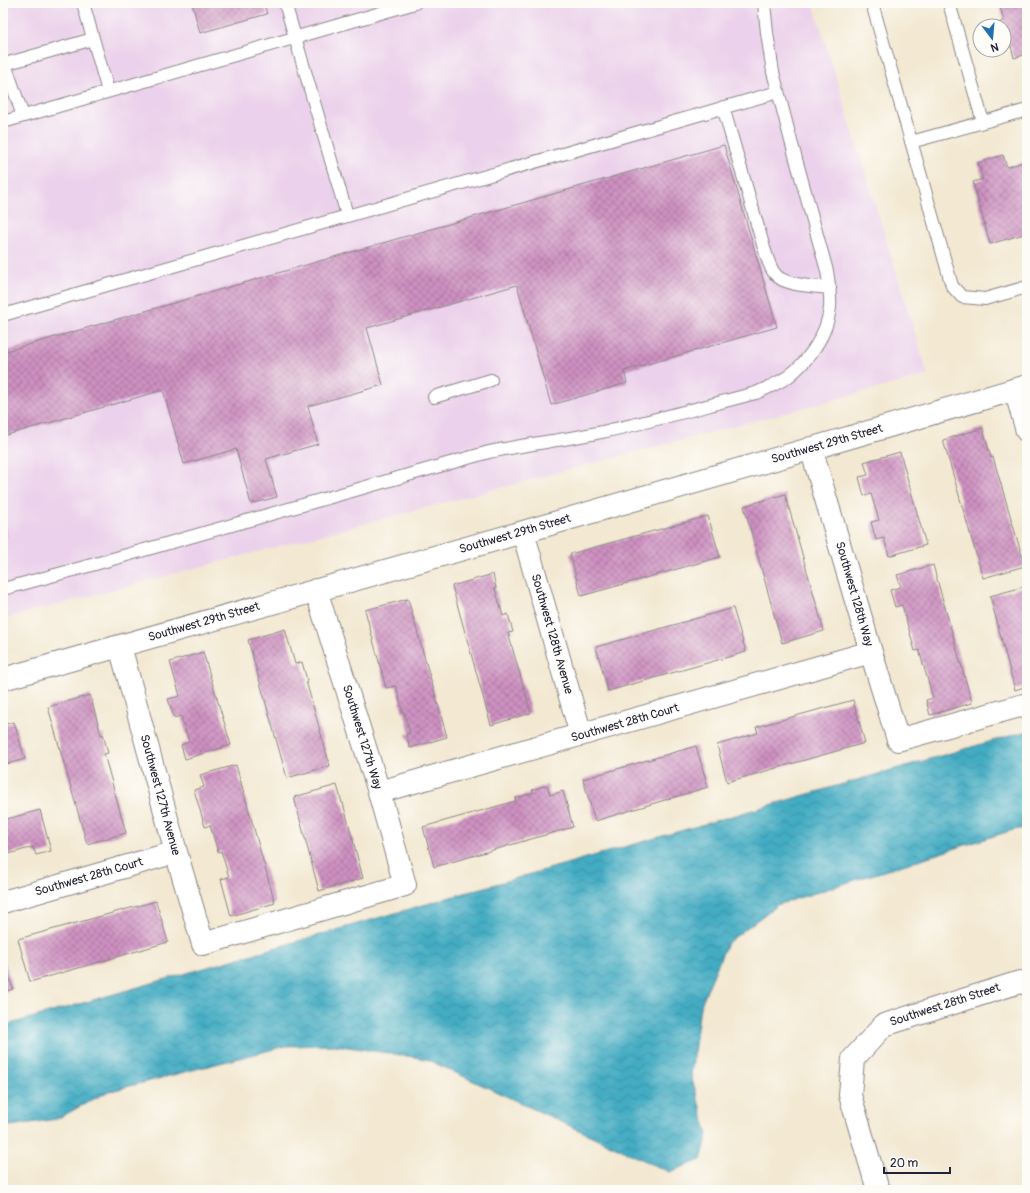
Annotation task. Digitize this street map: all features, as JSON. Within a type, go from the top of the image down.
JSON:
[{"type":"street","points":[[1021,388],[1027,431]]},
{"type":"street","name":"Southwest 29th Street","points":[[3,679],[523,532],[1021,388]]},
{"type":"street","name":"Southwest 128th Way","points":[[811,448],[898,740],[1027,704]]},
{"type":"street","name":"Southwest 128th Avenue","points":[[523,532],[580,735]]},
{"type":"street","name":"Southwest 127th Way","points":[[203,944],[405,885],[379,792],[316,590]]},
{"type":"street","name":"Southwest 127th Avenue","points":[[120,646],[176,852],[203,944]]},
{"type":"street","name":"Southwest 28th Court","points":[[379,792],[871,652]]},
{"type":"street","name":"Southwest 28th Court","points":[[3,902],[176,852]]},
{"type":"street","name":"Southwest 28th Street","points":[[878,1190],[850,1095],[853,1058],[884,1024],[1020,982],[1027,984]]},
{"type":"lane","points":[[83,3],[108,91]]},
{"type":"lane","points":[[285,3],[347,215]]},
{"type":"lane","points":[[3,122],[414,3]]},
{"type":"lane","points":[[3,588],[82,568],[489,452],[510,447],[604,432],[756,393],[772,386],[788,376],[804,362],[820,339],[830,309],[830,288],[827,271],[778,92],[770,56],[764,3]]},
{"type":"lane","points":[[872,3],[952,286],[962,297],[985,300],[1027,287]]},
{"type":"lane","points":[[949,3],[983,122]]},
{"type":"lane","points":[[23,116],[4,64],[93,39]]},
{"type":"lane","points":[[3,314],[778,92]]},
{"type":"lane","points":[[723,107],[764,248],[775,275],[782,280],[791,283],[830,288]]},
{"type":"lane","points":[[911,142],[1027,110]]},
{"type":"lane","points":[[434,397],[491,380]]},
{"type":"shaded area","points":[[3,3],[813,3],[928,375],[3,619]]},
{"type":"water","points":[[1027,731],[1027,828],[1013,830],[777,905],[727,943],[700,1007],[691,1075],[708,1135],[701,1160],[669,1172],[426,1059],[335,1045],[286,1046],[107,1092],[57,1119],[3,1127],[3,1026]]},
{"type":"building","points":[[192,3],[264,3],[267,14],[200,33]]},
{"type":"building","points":[[986,3],[996,3],[987,6]]},
{"type":"building","points":[[999,3],[1027,3],[1027,54],[1014,58],[1012,50],[1012,18],[1003,18]]},
{"type":"building","points":[[724,145],[777,327],[624,371],[627,383],[551,405],[517,285],[367,328],[383,385],[308,406],[318,444],[266,459],[277,497],[251,504],[236,449],[184,464],[163,390],[3,436],[3,352]]},
{"type":"building","points":[[1003,155],[1007,167],[1027,161],[1027,233],[990,244],[973,182],[983,179],[978,163]]},
{"type":"building","points":[[983,428],[1025,566],[983,578],[943,440]]},
{"type":"building","points":[[900,452],[926,545],[889,556],[884,538],[876,540],[871,522],[879,520],[871,494],[864,496],[859,477],[868,475],[864,462]]},
{"type":"building","points":[[785,494],[824,631],[782,643],[744,506]]},
{"type":"building","points":[[708,516],[720,557],[581,596],[570,554]]},
{"type":"building","points":[[3,522],[7,536],[3,537]]},
{"type":"building","points":[[933,565],[972,703],[930,715],[926,700],[933,698],[919,650],[915,651],[902,605],[895,607],[890,590],[901,587],[897,575]]},
{"type":"building","points":[[493,574],[495,588],[503,616],[508,614],[513,632],[508,633],[531,713],[491,725],[452,586]]},
{"type":"building","points":[[1027,586],[1027,686],[1015,690],[990,596]]},
{"type":"building","points":[[408,599],[447,737],[410,748],[406,734],[410,733],[396,686],[386,688],[365,610]]},
{"type":"building","points":[[733,608],[746,652],[608,691],[596,647]]},
{"type":"building","points":[[285,629],[295,664],[302,662],[330,766],[287,778],[248,640]]},
{"type":"building","points":[[203,652],[231,745],[185,759],[181,745],[189,742],[181,716],[174,718],[168,699],[180,696],[170,662]]},
{"type":"building","points":[[90,695],[101,735],[103,734],[108,753],[104,754],[126,833],[87,844],[48,707]]},
{"type":"building","points":[[853,700],[865,743],[727,782],[717,745],[758,733],[756,727]]},
{"type":"building","points":[[14,722],[25,759],[3,765],[3,725]]},
{"type":"building","points":[[696,746],[708,787],[595,821],[583,779]]},
{"type":"building","points":[[236,765],[275,903],[231,916],[221,879],[229,877],[221,851],[218,852],[210,825],[205,827],[194,790],[204,787],[200,775]]},
{"type":"building","points":[[337,785],[363,878],[319,891],[294,797]]},
{"type":"building","points":[[547,785],[550,795],[563,791],[573,827],[434,867],[423,827],[516,801],[515,798],[533,793],[532,790]]},
{"type":"building","points":[[40,810],[51,851],[36,855],[33,847],[5,855],[8,866],[3,867],[3,820]]},
{"type":"building","points":[[156,901],[168,942],[30,982],[18,939]]},
{"type":"building","points":[[3,957],[13,989],[3,992]]}]
